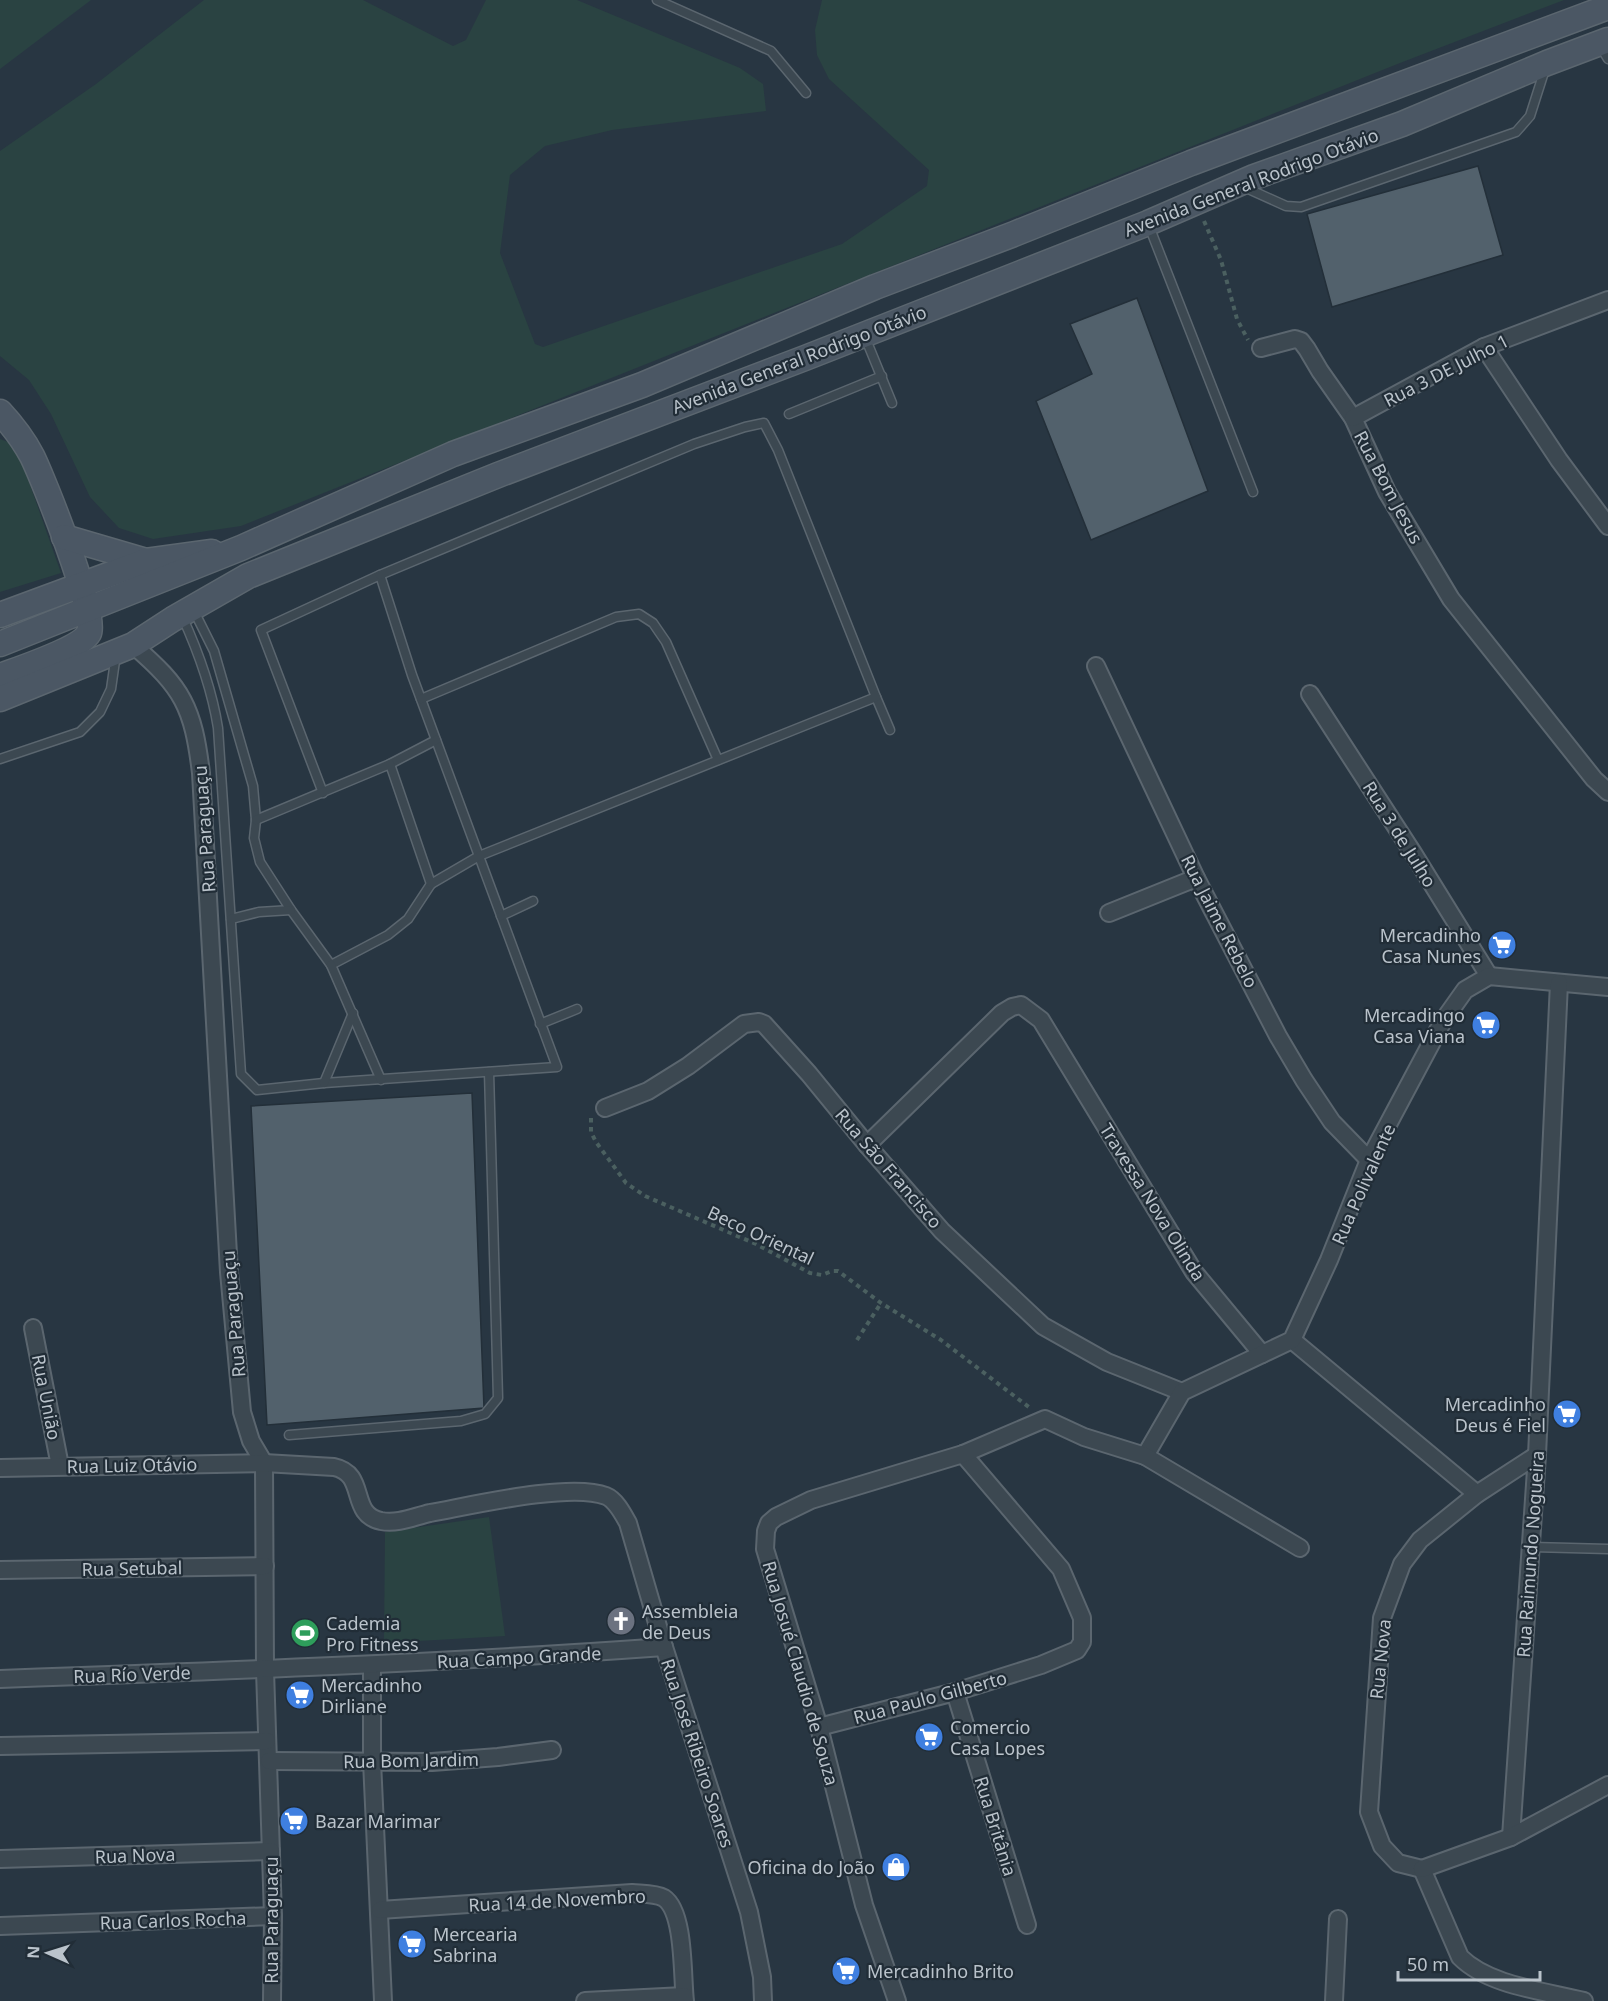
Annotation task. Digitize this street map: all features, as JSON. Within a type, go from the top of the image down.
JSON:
[{"type":"main road","name":"Avenida General Rodrigo Otávio","points":[[0,644],[241,548],[453,454],[642,385],[875,287],[1191,163],[1608,7]]},
{"type":"main road","name":"Avenida General Rodrigo Otávio","points":[[0,699],[124,649],[259,572],[498,475],[805,358],[863,333],[1148,223],[1238,184],[1402,124],[1546,63],[1605,48]]},
{"type":"main road","points":[[0,676],[64,651],[82,640],[90,632],[91,625],[82,585],[33,458],[18,432],[2,417]]},
{"type":"main road","points":[[64,537],[146,561]]},
{"type":"main road","name":"Avenida General Rodrigo Otávio","points":[[0,615],[146,561],[241,548]]},
{"type":"street","name":"Rua 3 DE Julho 1","points":[[1353,418],[1484,347],[1608,300]]},
{"type":"street","name":"Rua Bom Jesus","points":[[1261,348],[1295,339],[1300,341],[1353,418],[1386,492],[1451,599],[1594,779],[1608,792]]},
{"type":"street","points":[[1484,347],[1559,459],[1608,526]]},
{"type":"street","name":"Rua Paraguaçu","points":[[124,649],[176,686],[189,711],[197,739],[201,773],[231,1295],[242,1412],[251,1441],[264,1463],[265,1670],[273,1916],[272,2001]]},
{"type":"street","name":"Rua Jaime Rebelo","points":[[1096,666],[1196,878],[1278,1036],[1332,1122],[1369,1161]]},
{"type":"street","name":"Rua 3 de Julho","points":[[1310,694],[1489,976]]},
{"type":"street","points":[[1109,913],[1196,878]]},
{"type":"street","points":[[1489,976],[1608,987]]},
{"type":"street","name":"Rua Polivalente","points":[[1292,1340],[1329,1260],[1369,1161],[1443,1021],[1465,990],[1489,976]]},
{"type":"street","name":"Rua Raimundo Nogueira","points":[[1511,1837],[1532,1547],[1559,983]]},
{"type":"street","name":"Travessa Nova Olinda","points":[[867,1145],[1002,1013],[1021,1005],[1041,1020],[1194,1272],[1262,1354]]},
{"type":"street","name":"Rua São Francisco","points":[[604,1108],[648,1091],[688,1066],[744,1024],[759,1022],[764,1024],[942,1231],[1043,1326],[1107,1362],[1182,1392]]},
{"type":"street","name":"Rua União","points":[[33,1328],[60,1466]]},
{"type":"street","points":[[1145,1456],[1182,1392],[1292,1340],[1477,1494]]},
{"type":"street","points":[[1045,1419],[1084,1437],[1145,1456],[1300,1548]]},
{"type":"street","name":"Rua Josué Claudio de Souza","points":[[897,2001],[864,1905],[819,1727],[765,1550],[766,1531],[776,1516],[811,1500],[963,1454],[1045,1419]]},
{"type":"street","name":"Rua Paulo Gilberto","points":[[819,1727],[955,1692],[1041,1665],[1077,1650],[1082,1642],[1082,1618],[1061,1569],[963,1454]]},
{"type":"street","name":"Rua Nova","points":[[1422,1869],[1398,1863],[1382,1846],[1369,1812],[1382,1618],[1402,1564],[1420,1539],[1477,1494],[1537,1455]]},
{"type":"street","name":"Rua Luiz Otávio","points":[[0,1468],[264,1463]]},
{"type":"street","name":"Rua José Ribeiro Soares","points":[[264,1463],[307,1464],[343,1469],[354,1480],[363,1510],[371,1518],[390,1522],[460,1507],[553,1492],[591,1493],[607,1496],[618,1506],[628,1523],[664,1647],[749,1912],[762,1977],[763,2001]]},
{"type":"street","name":"Rua Setubal","points":[[0,1570],[265,1566]]},
{"type":"street","name":"Rua Campo Grande","points":[[265,1670],[508,1658],[664,1647]]},
{"type":"street","points":[[372,1665],[372,1761],[382,2001]]},
{"type":"street","name":"Rua Río Verde","points":[[0,1679],[265,1670]]},
{"type":"street","name":"Rua Britânia","points":[[955,1692],[1027,1924]]},
{"type":"street","points":[[0,1746],[267,1741]]},
{"type":"street","name":"Rua Bom Jardim","points":[[268,1761],[432,1762],[552,1750]]},
{"type":"street","points":[[1584,2001],[1505,1982],[1471,1968],[1460,1957],[1422,1869],[1511,1837],[1608,1785]]},
{"type":"street","name":"Rua Nova","points":[[0,1859],[271,1851]]},
{"type":"street","name":"Rua 14 de Novembro","points":[[380,1910],[632,1893],[654,1895],[663,1898],[671,1906],[678,1923],[685,1999]]},
{"type":"street","name":"Rua Carlos Rocha","points":[[0,1926],[273,1916]]},
{"type":"street","points":[[1334,2001],[1338,1918]]},
{"type":"street","points":[[585,2001],[685,1999]]},
{"type":"lane","points":[[657,0],[771,51],[806,93]]},
{"type":"lane","points":[[1238,184],[1286,206],[1301,207],[1516,132],[1530,116],[1546,63]]},
{"type":"lane","points":[[1148,223],[1253,492]]},
{"type":"lane","points":[[863,333],[892,403]]},
{"type":"lane","points":[[789,414],[882,376]]},
{"type":"lane","points":[[323,793],[261,630],[380,575],[694,444],[764,423],[778,450],[890,730]]},
{"type":"lane","points":[[187,611],[192,638],[216,713],[241,1074],[257,1090],[324,1083],[556,1067],[421,699],[380,575]]},
{"type":"lane","points":[[187,611],[214,651],[228,696],[253,786],[256,819],[254,838],[260,862],[330,965],[381,1080]]},
{"type":"lane","points":[[421,699],[616,617],[639,614],[653,623],[666,642],[718,760]]},
{"type":"lane","points":[[0,759],[80,732],[100,712],[111,689],[124,649]]},
{"type":"lane","points":[[330,965],[388,935],[408,919],[431,884],[478,856],[876,698]]},
{"type":"lane","points":[[256,819],[390,764],[436,740]]},
{"type":"lane","points":[[390,764],[431,884]]},
{"type":"lane","points":[[501,916],[533,901]]},
{"type":"lane","points":[[231,919],[259,912],[291,910]]},
{"type":"lane","points":[[540,1024],[577,1009]]},
{"type":"lane","points":[[324,1083],[353,1013]]},
{"type":"lane","points":[[289,1435],[461,1421],[485,1414],[498,1398],[489,1072]]},
{"type":"lane","points":[[1532,1547],[1608,1549]]},
{"type":"path","points":[[1195,202],[1221,260],[1242,331],[1252,345],[1261,348]]},
{"type":"path","name":"Beco Oriental","points":[[604,1108],[591,1117],[591,1132],[626,1183],[645,1197],[756,1244],[810,1273],[822,1275],[838,1271],[881,1303],[941,1340],[1045,1419]]},
{"type":"path","points":[[857,1340],[881,1303]]},
{"type":"green space","points":[[0,0],[91,0],[0,69]]},
{"type":"green space","points":[[204,0],[363,0],[453,46],[466,40],[486,0],[577,0],[740,68],[763,84],[766,111],[612,130],[545,146],[510,175],[500,253],[535,344],[543,347],[842,244],[927,186],[929,170],[829,79],[817,55],[815,30],[822,0],[1564,0],[1400,63],[241,526],[153,539],[119,528],[90,497],[51,414],[29,380],[0,356],[0,151],[96,84]]},
{"type":"green space","points":[[0,439],[16,445],[61,573],[0,592]]},
{"type":"green space","points":[[489,1517],[505,1636],[384,1643],[385,1532]]},
{"type":"building","points":[[1478,166],[1503,255],[1332,307],[1307,214]]},
{"type":"building","points":[[1137,298],[1208,491],[1091,540],[1036,401],[1092,374],[1070,324]]},
{"type":"building","points":[[472,1093],[484,1408],[267,1425],[251,1106]]},
{"type":"place","name":"Mercadinho Casa Nunes","points":[[1502,945]]},
{"type":"place","name":"Mercadingo Casa Viana","points":[[1486,1025]]},
{"type":"place","name":"Mercadinho Deus é Fiel","points":[[1567,1414]]},
{"type":"place","name":"Assembleia de Deus","points":[[621,1621]]},
{"type":"place","name":"Cademia Pro Fitness","points":[[305,1633]]},
{"type":"place","name":"Mercadinho Dirliane","points":[[300,1695]]},
{"type":"place","name":"Comercio Casa Lopes","points":[[929,1737]]},
{"type":"place","name":"Bazar Marimar","points":[[294,1821]]},
{"type":"place","name":"Oficina do João","points":[[896,1867]]},
{"type":"place","name":"Mercearia Sabrina","points":[[412,1944]]},
{"type":"place","name":"Mercadinho Brito","points":[[846,1971]]}]
